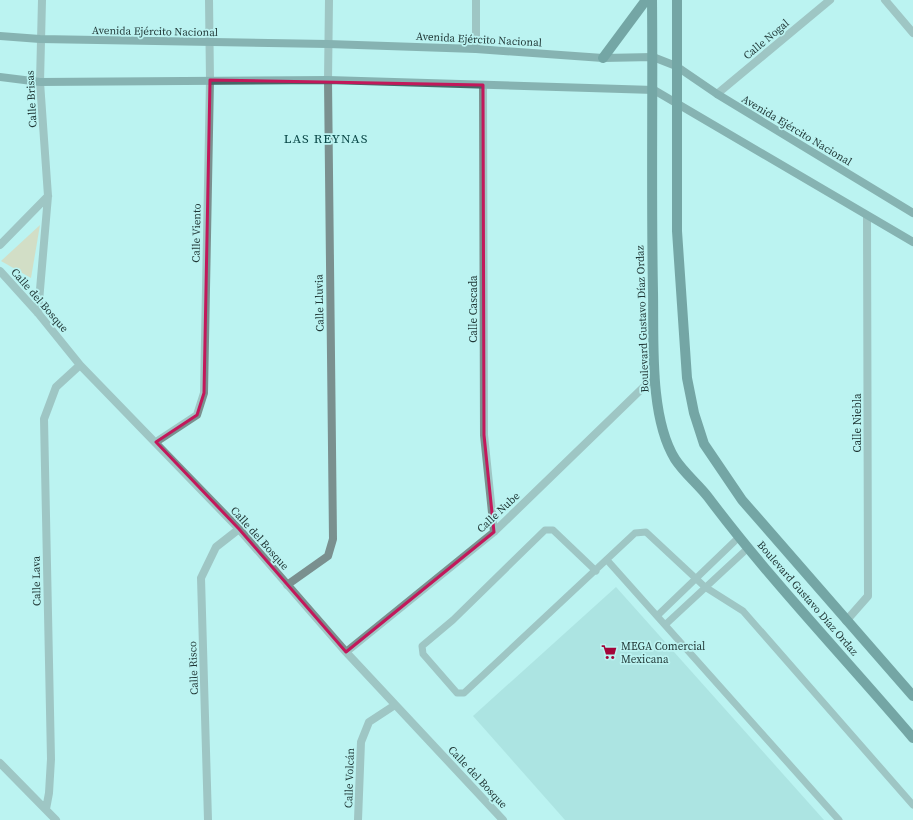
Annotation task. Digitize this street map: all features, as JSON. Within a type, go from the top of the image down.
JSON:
[{"type":"main road","points":[[603,58],[646,0]]},
{"type":"main road","name":"Boulevard Gustavo Díaz Ordaz","points":[[652,0],[652,57],[654,90],[651,209],[655,376],[658,404],[664,432],[675,459],[700,486],[738,538],[913,738]]},
{"type":"main road","name":"Boulevard Gustavo Díaz Ordaz","points":[[677,0],[677,231],[687,378],[694,412],[704,444],[742,500],[913,696]]},
{"type":"main road","name":"Avenida Ejército Nacional","points":[[0,36],[40,39],[328,44],[476,49],[603,58],[652,57],[676,66],[717,94],[913,213]]},
{"type":"main road","points":[[0,77],[40,82],[328,80],[654,90],[913,242]]},
{"type":"street","name":"Calle Brisas","points":[[38,313],[48,196],[40,82],[42,0]]},
{"type":"street","name":"Calle Viento","points":[[156,442],[198,415],[204,393],[210,80],[209,0]]},
{"type":"street","name":"Calle Lluvia","points":[[287,585],[328,556],[333,538],[328,80],[329,0]]},
{"type":"street","points":[[476,0],[476,49]]},
{"type":"street","name":"Calle Nogal","points":[[717,94],[830,0]]},
{"type":"street","points":[[885,0],[913,33]]},
{"type":"street","name":"Calle Cascada","points":[[483,85],[484,435],[494,532]]},
{"type":"street","points":[[0,245],[48,196]]},
{"type":"street","name":"Calle Niebla","points":[[846,621],[868,596],[867,216]]},
{"type":"street","name":"Calle del Bosque","points":[[0,271],[38,313],[80,366],[156,442],[239,529],[346,652],[503,820]]},
{"type":"street","name":"Calle Lava","points":[[46,809],[49,793],[51,759],[44,419],[56,387],[80,366]]},
{"type":"street","name":"Calle Nube","points":[[346,652],[494,532],[655,376]]},
{"type":"street","name":"Calle Risco","points":[[208,820],[201,578],[216,547],[239,529]]},
{"type":"street","name":"Calle Volcán","points":[[358,820],[361,742],[369,722],[395,705]]},
{"type":"street","points":[[0,763],[56,820]]},
{"type":"lane","points":[[596,571],[553,530],[545,530],[453,620],[422,646],[423,654],[457,692],[464,692],[596,571],[635,533],[646,532],[705,587],[743,611],[913,805]]},
{"type":"lane","points":[[658,615],[738,538]]},
{"type":"lane","points":[[666,624],[748,548]]},
{"type":"lane","points":[[607,560],[658,615],[840,820]]},
{"type":"highlighted area","points":[[210,80],[483,85],[484,435],[494,532],[346,652],[239,529],[156,442],[197,415],[204,393]]},
{"type":"shaded area","points":[[40,225],[31,278],[1,261]]},
{"type":"building","name":"MEGA Comercial Mexicana","points":[[616,587],[824,820],[565,820],[473,716]]},
{"type":"place","name":"MEGA Comercial Mexicana","points":[[609,652]]},
{"type":"district","name":"LAS REYNAS","points":[[326,138]]}]
